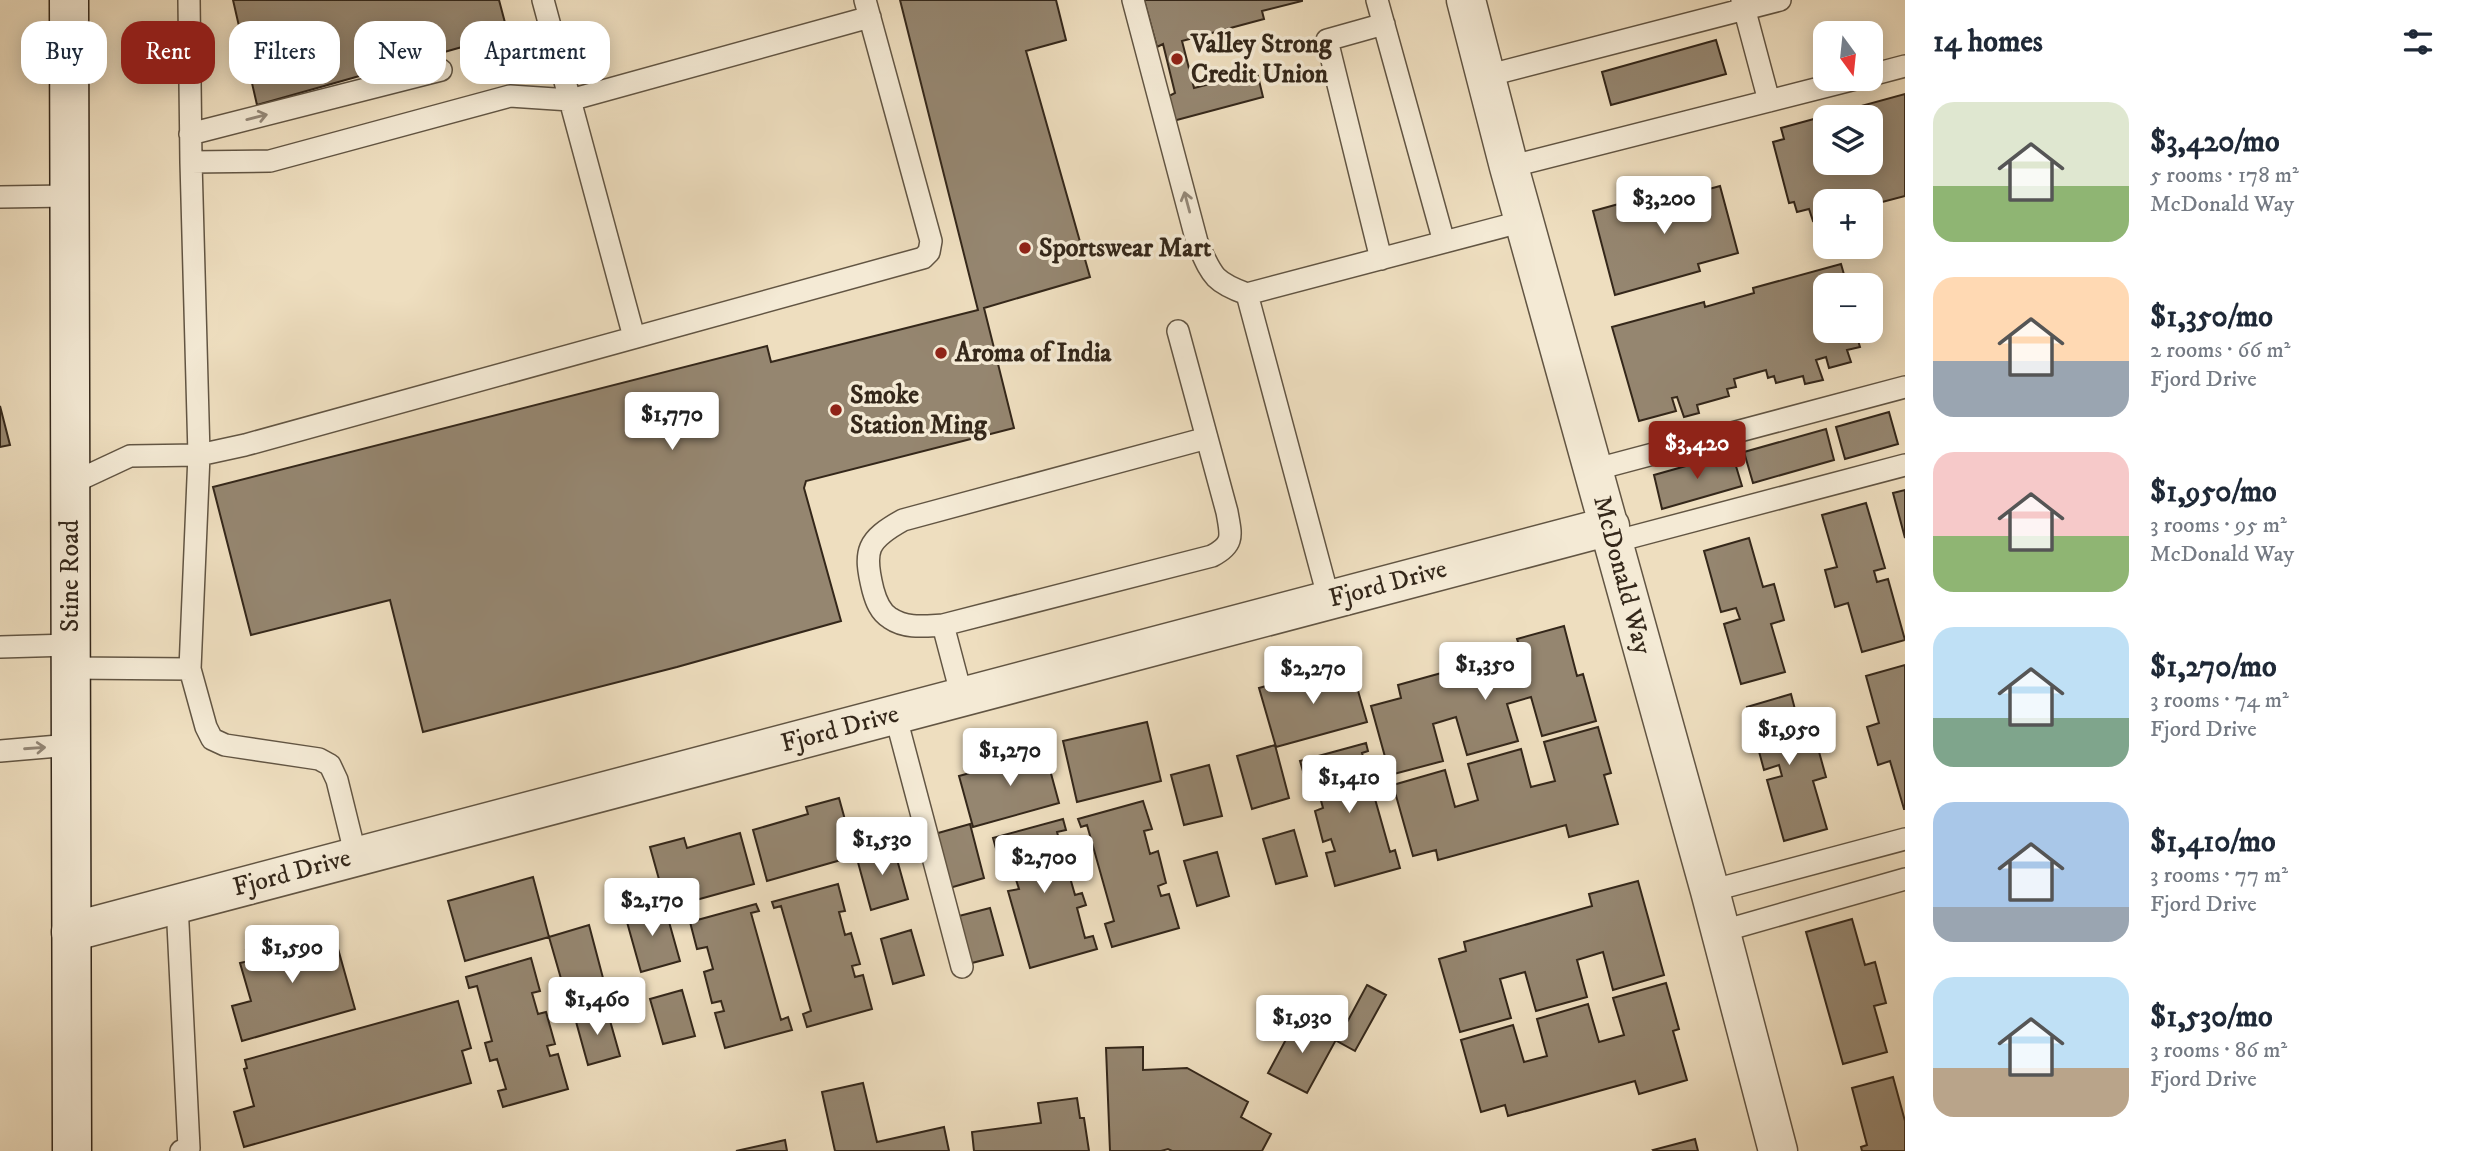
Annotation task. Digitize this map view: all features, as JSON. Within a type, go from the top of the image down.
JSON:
[{"type":"street","name":"Stine Road","points":[[69,0],[72,1151]]},
{"type":"street","name":"McDonald Way","points":[[1466,0],[1509,167],[1710,891],[1779,1151]]},
{"type":"street","name":"Fjord Drive","points":[[71,932],[1329,600],[1611,534]]},
{"type":"lane","points":[[189,0],[199,455],[190,669],[206,727],[212,739],[225,745],[319,760],[330,765],[337,780],[356,856]]},
{"type":"lane","points":[[543,0],[549,21]]},
{"type":"lane","points":[[1133,0],[1197,242],[1212,274],[1223,285],[1247,294],[1524,221]]},
{"type":"lane","points":[[1377,0],[1444,242]]},
{"type":"lane","points":[[1486,76],[1744,5],[1780,0]]},
{"type":"lane","points":[[1744,5],[1769,101]]},
{"type":"lane","points":[[69,484],[130,456],[199,455],[245,445],[916,261],[929,252],[931,241],[867,9],[570,100],[510,96],[270,161],[191,162]]},
{"type":"lane","points":[[1381,259],[1326,40],[1384,24]]},
{"type":"lane","points":[[1883,72],[1905,66]]},
{"type":"lane","points":[[190,134],[386,84]]},
{"type":"lane","points":[[566,84],[634,337]]},
{"type":"lane","points":[[1509,167],[1813,90]]},
{"type":"lane","points":[[0,197],[69,196]]},
{"type":"lane","points":[[1247,294],[1329,600]]},
{"type":"lane","points":[[1178,331],[1207,438],[1227,512],[1231,536],[1226,549],[1212,556],[943,625],[910,626],[889,618],[877,604],[867,568],[868,552],[880,533],[903,520],[1207,438]]},
{"type":"lane","points":[[1593,470],[1905,387]]},
{"type":"lane","points":[[1611,534],[1905,465]]},
{"type":"lane","points":[[943,625],[962,697]]},
{"type":"lane","points":[[0,647],[190,669]]},
{"type":"lane","points":[[895,714],[962,967]]},
{"type":"lane","points":[[0,751],[70,745]]},
{"type":"lane","points":[[1710,891],[1905,839]]},
{"type":"lane","points":[[1719,932],[1905,879]]},
{"type":"lane","points":[[177,904],[189,1148],[181,1151]]},
{"type":"building","points":[[233,0],[499,0],[505,21],[460,21],[460,48],[446,52],[446,21],[354,21],[354,78],[340,82],[340,21],[238,21]]},
{"type":"building","points":[[900,0],[1056,0],[1066,40],[1026,51],[1090,277],[984,308],[1014,428],[806,481],[804,488],[841,621],[677,667],[423,732],[390,600],[251,635],[213,487],[767,346],[771,362],[978,310]]},
{"type":"building","name":"Valley Strong Credit Union","points":[[1144,0],[1302,1],[1262,11],[1264,19],[1182,41],[1194,88],[1257,72],[1263,97],[1173,121],[1167,97],[1175,93],[1163,44],[1157,47]]},
{"type":"building","points":[[1716,40],[1726,74],[1611,105],[1602,72]]},
{"type":"building","points":[[252,84],[331,84],[257,105]]},
{"type":"building","points":[[1905,94],[1905,196],[1883,202],[1883,189],[1813,189],[1813,221],[1809,209],[1797,212],[1794,202],[1789,203],[1773,142],[1784,139],[1781,128],[1813,119],[1813,175],[1883,175],[1883,105],[1865,105]]},
{"type":"building","points":[[1707,180],[1709,189],[1720,186],[1738,253],[1698,264],[1700,271],[1615,295],[1593,211]]},
{"type":"building","points":[[1841,264],[1844,273],[1813,273],[1813,343],[1859,343],[1860,347],[1847,350],[1851,362],[1829,368],[1826,357],[1816,360],[1823,380],[1805,384],[1803,376],[1776,383],[1774,376],[1768,378],[1766,370],[1734,379],[1736,387],[1727,389],[1729,396],[1697,405],[1699,413],[1684,417],[1677,397],[1672,398],[1676,411],[1639,421],[1612,327],[1704,302],[1705,307],[1754,293],[1753,288]]},
{"type":"building","points":[[0,406],[10,445],[0,447]]},
{"type":"building","points":[[1889,412],[1898,444],[1845,459],[1836,427]]},
{"type":"building","points":[[1826,429],[1834,460],[1753,483],[1744,452]]},
{"type":"building","points":[[1732,453],[1742,486],[1662,509],[1654,475]]},
{"type":"building","points":[[1905,490],[1905,538],[1893,493]]},
{"type":"building","points":[[1866,503],[1885,568],[1874,571],[1877,582],[1888,579],[1905,640],[1862,652],[1848,603],[1835,607],[1825,570],[1837,567],[1822,515]]},
{"type":"building","points":[[1749,538],[1763,587],[1774,584],[1784,620],[1771,624],[1785,672],[1741,684],[1724,624],[1740,619],[1736,608],[1721,612],[1704,551]]},
{"type":"building","points":[[1564,626],[1577,676],[1583,674],[1596,721],[1542,736],[1531,697],[1507,704],[1518,741],[1467,755],[1456,717],[1433,724],[1443,761],[1390,775],[1371,706],[1401,698],[1398,685],[1521,651],[1517,639]]},
{"type":"building","points":[[1350,663],[1367,722],[1276,747],[1259,688],[1295,678],[1298,686],[1319,680],[1317,672]]},
{"type":"building","points":[[1905,665],[1904,809],[1890,761],[1878,765],[1867,727],[1879,723],[1866,676]]},
{"type":"building","points":[[1791,694],[1804,744],[1816,741],[1826,777],[1813,781],[1827,829],[1784,841],[1767,780],[1782,776],[1779,765],[1764,770],[1747,707]]},
{"type":"building","points":[[1147,722],[1161,781],[1077,802],[1063,741]]},
{"type":"building","points":[[1598,727],[1611,773],[1604,775],[1618,824],[1569,837],[1566,825],[1438,860],[1436,850],[1413,856],[1393,785],[1445,770],[1455,807],[1478,800],[1468,764],[1521,749],[1531,787],[1555,781],[1544,742]]},
{"type":"building","points":[[1366,743],[1368,751],[1362,753],[1390,852],[1395,850],[1400,868],[1335,886],[1326,853],[1335,851],[1331,839],[1323,842],[1315,811],[1323,808],[1317,786],[1308,788],[1300,761]]},
{"type":"building","points":[[1043,744],[1059,803],[973,827],[959,776],[1014,761],[1012,753]]},
{"type":"building","points":[[1275,745],[1289,798],[1252,809],[1237,756]]},
{"type":"building","points":[[1209,765],[1222,816],[1184,825],[1171,775]]},
{"type":"building","points":[[839,798],[855,856],[767,881],[753,830],[808,814],[806,807]]},
{"type":"building","points":[[1143,801],[1152,829],[1144,831],[1150,854],[1158,851],[1166,883],[1158,886],[1161,896],[1169,894],[1179,928],[1112,947],[1105,924],[1114,921],[1087,825],[1081,827],[1078,819]]},
{"type":"building","points":[[1063,819],[1066,830],[1057,832],[1075,895],[1082,893],[1086,905],[1077,908],[1085,938],[1093,936],[1097,949],[1030,968],[1008,891],[1019,889],[1012,867],[1002,870],[993,838]]},
{"type":"building","points":[[970,824],[984,878],[946,889],[931,835]]},
{"type":"building","points":[[1294,830],[1307,876],[1276,884],[1263,839]]},
{"type":"building","points":[[740,833],[754,884],[667,908],[650,847],[684,838],[687,848]]},
{"type":"building","points":[[893,845],[908,899],[871,910],[856,855]]},
{"type":"building","points":[[1217,852],[1229,896],[1197,906],[1184,861]]},
{"type":"building","points":[[533,877],[549,937],[465,961],[448,901]]},
{"type":"building","points":[[1638,881],[1664,975],[1613,990],[1603,952],[1577,960],[1587,997],[1536,1011],[1525,972],[1500,979],[1511,1018],[1460,1032],[1439,959],[1466,951],[1464,942],[1592,906],[1589,894]]},
{"type":"building","points":[[838,884],[845,911],[839,912],[845,935],[851,933],[860,964],[852,966],[855,977],[863,975],[872,1009],[807,1027],[803,1014],[811,1011],[781,906],[774,908],[772,902]]},
{"type":"building","points":[[664,904],[680,961],[641,972],[625,915]]},
{"type":"building","points":[[756,904],[759,911],[751,913],[781,1020],[788,1017],[792,1030],[725,1048],[715,1013],[724,1011],[721,1001],[712,1003],[704,972],[713,969],[707,947],[697,949],[690,922]]},
{"type":"building","points":[[990,908],[1003,955],[968,964],[955,917]]},
{"type":"building","points":[[1852,919],[1865,965],[1875,962],[1886,1003],[1874,1006],[1887,1052],[1843,1064],[1806,932]]},
{"type":"building","points":[[589,925],[603,978],[564,989],[549,937]]},
{"type":"building","points":[[323,928],[327,941],[335,938],[355,1009],[242,1041],[232,1006],[251,1001],[240,963],[249,961],[246,950]]},
{"type":"building","points":[[911,930],[924,975],[893,984],[881,939]]},
{"type":"building","points":[[531,958],[540,991],[532,993],[538,1014],[546,1012],[555,1044],[547,1046],[550,1056],[558,1054],[568,1089],[503,1107],[498,1091],[506,1089],[497,1059],[490,1061],[485,1043],[492,1041],[477,986],[469,988],[466,977]]},
{"type":"building","points":[[1666,983],[1679,1029],[1673,1031],[1687,1080],[1639,1094],[1635,1081],[1508,1116],[1505,1105],[1481,1112],[1461,1040],[1513,1025],[1524,1062],[1547,1056],[1537,1019],[1588,1004],[1599,1042],[1624,1035],[1613,998]]},
{"type":"building","points":[[1367,985],[1386,995],[1355,1051],[1337,1041]]},
{"type":"building","points":[[682,990],[695,1036],[663,1044],[650,999]]},
{"type":"building","points":[[458,1001],[471,1048],[462,1051],[471,1083],[244,1147],[234,1112],[254,1106],[244,1069],[247,1068],[245,1060]]},
{"type":"building","points":[[607,1010],[620,1056],[588,1065],[575,1018]]},
{"type":"building","points":[[1298,1017],[1337,1038],[1307,1093],[1268,1073]]},
{"type":"building","points":[[1143,1047],[1143,1070],[1187,1068],[1248,1102],[1241,1117],[1271,1134],[1262,1151],[1110,1151],[1106,1048]]},
{"type":"building","points":[[1893,1077],[1905,1121],[1905,1151],[1862,1151],[1861,1147],[1867,1145],[1852,1088]]},
{"type":"building","points":[[863,1083],[877,1142],[944,1127],[949,1151],[835,1151],[822,1092]]},
{"type":"building","points":[[1077,1098],[1080,1118],[1084,1118],[1089,1151],[974,1151],[972,1132],[1041,1123],[1038,1103]]},
{"type":"building","points":[[1695,1139],[1698,1151],[1653,1150]]},
{"type":"building","points":[[785,1140],[787,1151],[736,1151]]},
{"type":"place","name":"Valley Strong Credit Union","points":[[1177,59]]},
{"type":"place","name":"Sportswear Mart","points":[[1025,248]]},
{"type":"place","name":"Aroma of India","points":[[941,353]]},
{"type":"place","name":"Smoke Station Ming","points":[[836,410]]}]
